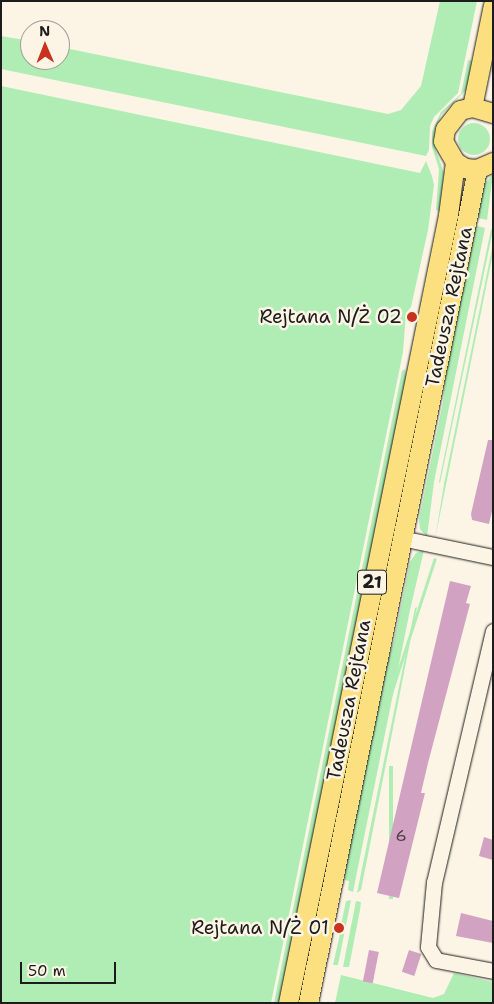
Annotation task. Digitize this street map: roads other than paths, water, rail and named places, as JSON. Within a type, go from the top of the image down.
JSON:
[{"type":"main road","points":[[472,107],[493,5]]},
{"type":"main road","points":[[485,166],[454,162],[443,141],[445,128],[460,110],[472,107],[493,113]]},
{"type":"main road","name":"Tadeusza Rejtana","points":[[288,1003],[448,215],[454,162]]},
{"type":"main road","name":"Tadeusza Rejtana","points":[[308,1003],[401,538],[485,166]]},
{"type":"street","points":[[401,538],[493,557]]},
{"type":"street","points":[[493,631],[434,882],[428,948],[436,960],[493,971]]},
{"type":"place","name":"Rejtana N/Ż 02","points":[[412,317]]},
{"type":"place","name":"Rejtana N/Ż 01","points":[[339,928]]}]
